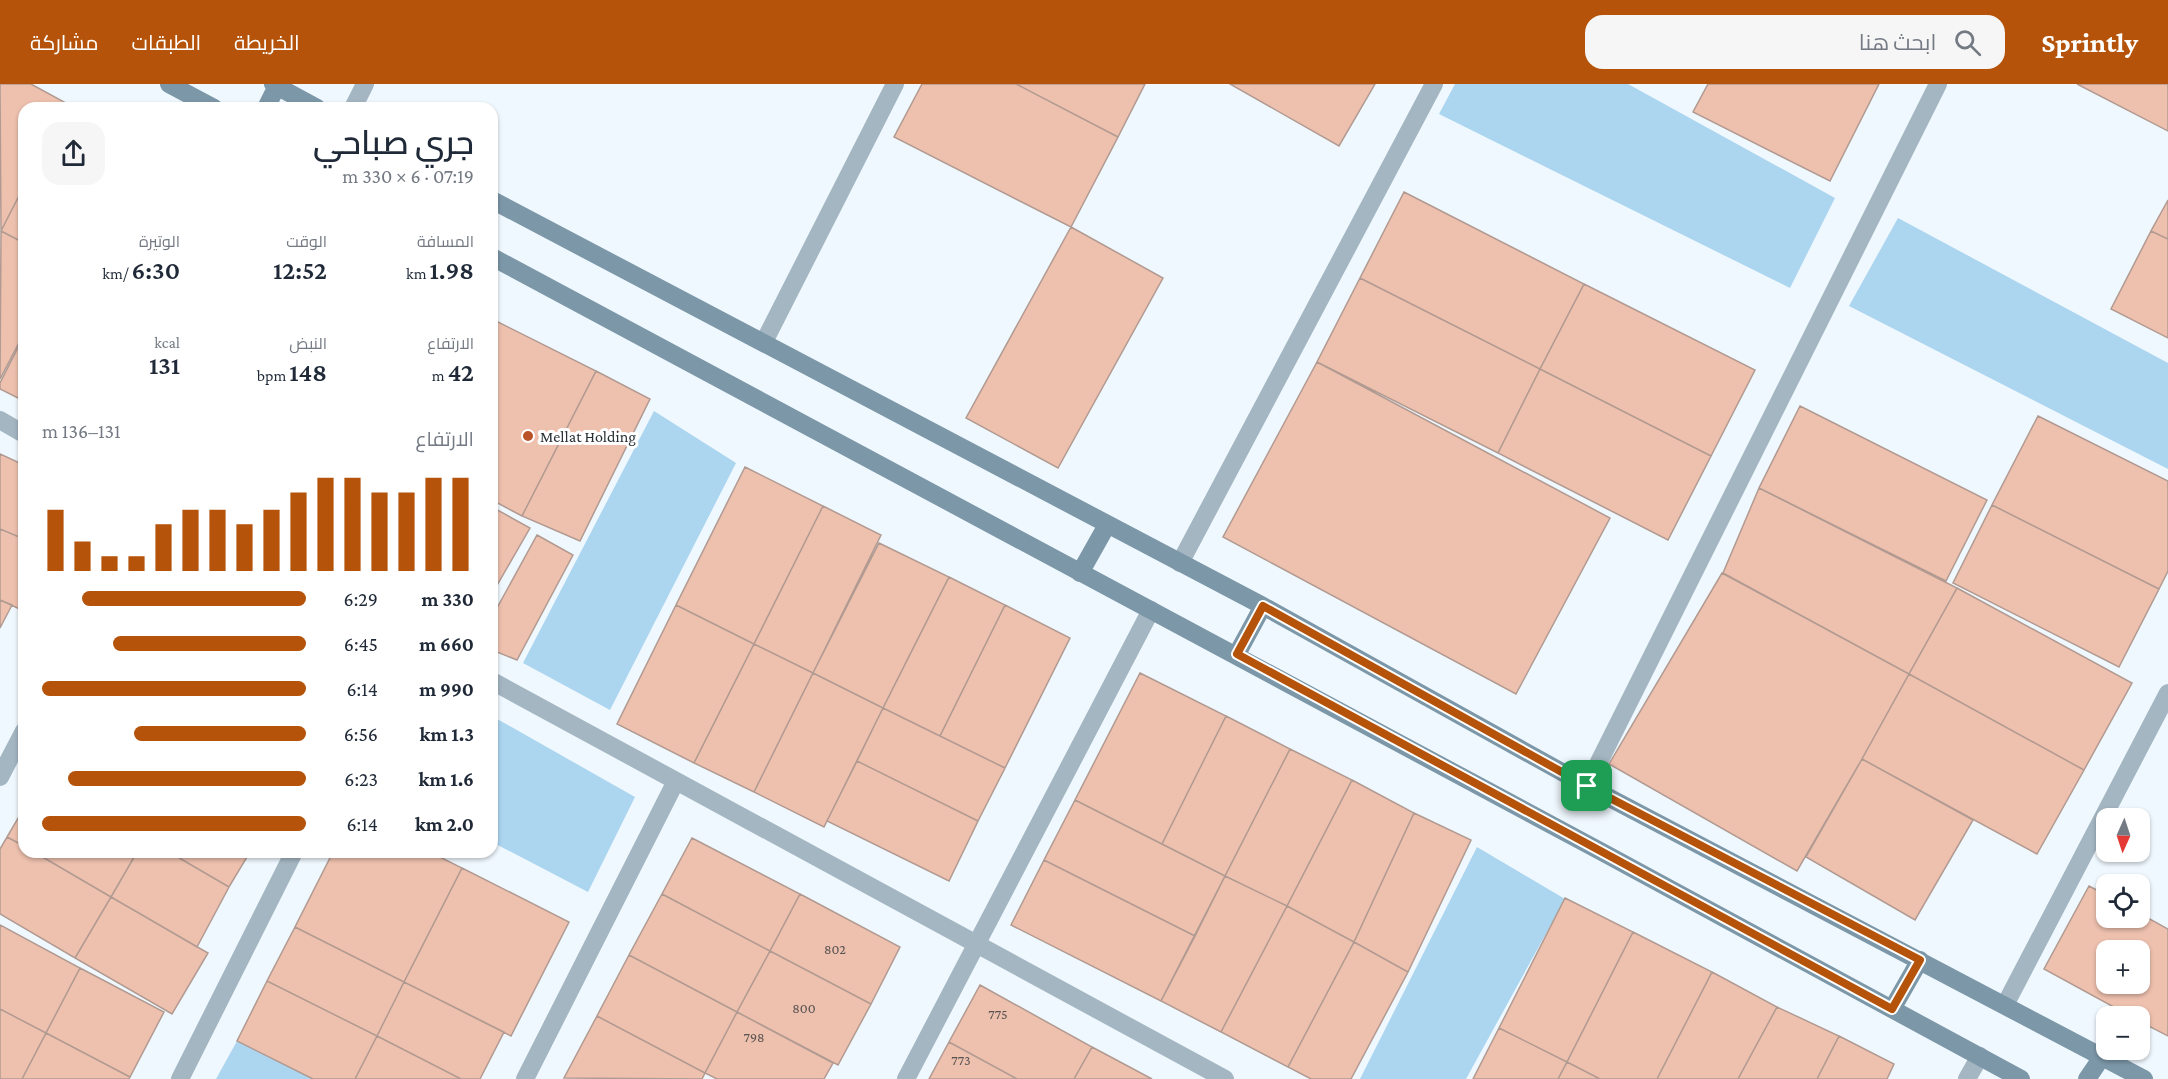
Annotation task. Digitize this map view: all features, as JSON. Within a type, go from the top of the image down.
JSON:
[{"type":"street","points":[[169,84],[203,102]]},
{"type":"street","points":[[356,102],[365,84]]},
{"type":"street","points":[[764,342],[896,84]]},
{"type":"street","points":[[1180,563],[1434,84]]},
{"type":"street","points":[[1587,786],[1938,84]]},
{"type":"street","points":[[268,102],[275,85],[306,102]]},
{"type":"street","points":[[498,203],[1263,606],[1587,786],[2096,1054]]},
{"type":"street","points":[[498,259],[1080,573],[1237,654],[2021,1079]]},
{"type":"street","points":[[0,420],[18,430]]},
{"type":"street","points":[[1080,573],[1107,525]]},
{"type":"street","points":[[1237,654],[1263,606]]},
{"type":"street","points":[[906,1079],[1151,610]]},
{"type":"street","points":[[498,684],[1225,1079]]},
{"type":"street","points":[[2005,1005],[2168,693]]},
{"type":"street","points":[[0,777],[18,742]]},
{"type":"street","points":[[525,1079],[676,781]]},
{"type":"street","points":[[180,1079],[291,858]]},
{"type":"street","points":[[1892,1009],[1920,960]]},
{"type":"street","points":[[1967,1079],[1980,1056]]},
{"type":"street","points":[[2087,1079],[2100,1060]]},
{"type":"street","points":[[2108,1060],[2144,1079]]},
{"type":"shaded area","points":[[1455,84],[1628,84],[1835,198],[1790,288],[1439,114]]},
{"type":"shaded area","points":[[1898,218],[2168,363],[2168,469],[1849,306]]},
{"type":"shaded area","points":[[654,411],[736,463],[610,710],[523,663]]},
{"type":"shaded area","points":[[498,719],[635,797],[588,892],[498,845]]},
{"type":"shaded area","points":[[1477,847],[1565,899],[1466,1079],[1360,1079]]},
{"type":"shaded area","points":[[237,1041],[313,1079],[216,1079]]},
{"type":"building","points":[[0,84],[31,84],[64,102],[18,102],[18,198],[1,231]]},
{"type":"building","points":[[922,84],[1016,84],[1118,137],[1071,227],[894,137]]},
{"type":"building","points":[[1016,84],[1145,84],[1118,137]]},
{"type":"building","points":[[1230,84],[1375,84],[1339,146]]},
{"type":"building","points":[[1708,84],[1879,84],[1830,181],[1693,112]]},
{"type":"building","points":[[2077,84],[2168,84],[2168,131]]},
{"type":"building","points":[[1404,192],[1584,284],[1540,369],[1360,278]]},
{"type":"building","points":[[18,198],[18,240],[1,231]]},
{"type":"building","points":[[2168,200],[2168,239],[2151,231]]},
{"type":"building","points":[[1071,227],[1163,278],[1058,468],[966,418]]},
{"type":"building","points":[[1,231],[18,240],[18,344],[0,379]]},
{"type":"building","points":[[2151,231],[2168,239],[2168,338],[2111,309]]},
{"type":"building","points":[[1360,278],[1540,369],[1498,453],[1317,362]]},
{"type":"building","points":[[1584,284],[1755,370],[1711,456],[1540,369]]},
{"type":"building","name":"Mellat Holding","points":[[498,322],[596,371],[522,516],[498,503]]},
{"type":"building","points":[[18,348],[18,398],[0,389],[0,383]]},
{"type":"building","points":[[1317,362],[1610,518],[1516,694],[1223,537]]},
{"type":"building","points":[[1540,369],[1711,456],[1668,540],[1498,453]]},
{"type":"building","points":[[596,371],[650,399],[580,541],[522,516]]},
{"type":"building","points":[[1800,406],[1987,500],[1946,581],[1759,488]]},
{"type":"building","points":[[2038,416],[2168,481],[2168,571],[2159,589],[1992,505]]},
{"type":"building","points":[[0,454],[18,462],[18,536],[0,529]]},
{"type":"building","points":[[745,467],[823,506],[754,644],[676,605]]},
{"type":"building","points":[[1759,488],[1957,588],[1909,674],[1723,573]]},
{"type":"building","points":[[1992,505],[2159,589],[2119,667],[1953,583]]},
{"type":"building","points":[[823,506],[881,535],[813,673],[754,644]]},
{"type":"building","points":[[498,510],[530,528],[498,584]]},
{"type":"building","points":[[0,529],[18,536],[18,608],[0,600]]},
{"type":"building","points":[[537,535],[573,555],[517,660],[498,652],[498,606]]},
{"type":"building","points":[[879,543],[949,577],[883,708],[813,673]]},
{"type":"building","points":[[1722,573],[1909,674],[1797,871],[1609,764]]},
{"type":"building","points":[[949,577],[1005,605],[940,736],[883,708]]},
{"type":"building","points":[[1957,588],[2132,683],[2084,770],[1909,674]]},
{"type":"building","points":[[0,600],[12,605],[0,628]]},
{"type":"building","points":[[676,605],[754,644],[694,763],[617,724]]},
{"type":"building","points":[[1005,605],[1070,638],[1005,768],[940,736]]},
{"type":"building","points":[[754,644],[813,673],[754,792],[694,763]]},
{"type":"building","points":[[813,673],[883,708],[824,827],[754,792]]},
{"type":"building","points":[[1140,673],[1226,716],[1162,844],[1075,800]]},
{"type":"building","points":[[1909,674],[2084,770],[2037,854],[1862,759]]},
{"type":"building","points":[[883,708],[1005,768],[978,821],[857,761]]},
{"type":"building","points":[[1226,716],[1290,749],[1225,876],[1162,844]]},
{"type":"building","points":[[1290,749],[1352,780],[1287,906],[1225,876]]},
{"type":"building","points":[[1862,759],[1973,820],[1915,920],[1806,857]]},
{"type":"building","points":[[857,761],[978,821],[949,881],[827,821]]},
{"type":"building","points":[[1352,780],[1414,813],[1354,942],[1287,906]]},
{"type":"building","points":[[1075,800],[1225,876],[1195,936],[1044,860]]},
{"type":"building","points":[[1414,813],[1471,840],[1408,972],[1354,942]]},
{"type":"building","points":[[18,818],[18,843],[7,837]]},
{"type":"building","points":[[7,837],[18,843],[18,858],[44,858],[111,897],[75,958],[0,914],[0,849]]},
{"type":"building","points":[[692,838],[800,894],[770,951],[662,894]]},
{"type":"building","points":[[44,858],[134,858],[111,897]]},
{"type":"building","points":[[134,858],[179,858],[229,887],[197,947],[111,897]]},
{"type":"building","points":[[179,858],[246,858],[229,887]]},
{"type":"building","points":[[330,858],[442,858],[462,868],[404,982],[295,927]]},
{"type":"building","points":[[1044,860],[1195,936],[1161,1001],[1011,925]]},
{"type":"building","points":[[462,868],[569,922],[511,1036],[404,982]]},
{"type":"building","points":[[1225,876],[1287,906],[1221,1032],[1161,1001]]},
{"type":"building","points":[[2089,886],[2096,890],[2096,928],[2150,928],[2150,919],[2168,929],[2168,1036],[2150,1027],[2150,1006],[2112,1006],[2044,969]]},
{"type":"building","points":[[662,894],[770,951],[737,1012],[629,955]]},
{"type":"building","points":[[800,894],[900,947],[871,1004],[770,951]]},
{"type":"building","points":[[111,897],[208,953],[172,1014],[75,958]]},
{"type":"building","points":[[1565,898],[1633,932],[1567,1062],[1499,1028]]},
{"type":"building","points":[[1287,906],[1354,942],[1288,1067],[1221,1032]]},
{"type":"building","points":[[0,925],[80,968],[46,1033],[0,1009]]},
{"type":"building","points":[[295,927],[404,982],[377,1036],[267,981]]},
{"type":"building","points":[[1633,932],[1712,972],[1657,1079],[1600,1079],[1567,1062]]},
{"type":"building","points":[[1354,942],[1408,972],[1351,1079],[1311,1079],[1288,1067]]},
{"type":"building","points":[[770,951],[871,1004],[838,1065],[737,1012]]},
{"type":"building","points":[[629,955],[737,1012],[705,1073],[597,1016]]},
{"type":"building","points":[[80,968],[164,1012],[130,1077],[46,1033]]},
{"type":"building","points":[[1712,972],[1777,1007],[1738,1079],[1657,1079]]},
{"type":"building","points":[[267,981],[377,1036],[355,1079],[313,1079],[237,1041]]},
{"type":"building","points":[[404,982],[504,1032],[480,1079],[461,1079],[377,1036]]},
{"type":"building","points":[[980,985],[1092,1047],[1074,1079],[1017,1079],[949,1042]]},
{"type":"building","points":[[1777,1007],[1839,1036],[1817,1079],[1738,1079]]},
{"type":"building","points":[[0,1009],[46,1033],[22,1079],[0,1079]]},
{"type":"building","points":[[737,1012],[833,1063],[824,1079],[717,1079],[705,1073]]},
{"type":"building","points":[[597,1016],[705,1073],[702,1079],[564,1078]]},
{"type":"building","points":[[1499,1028],[1567,1062],[1558,1079],[1473,1079]]},
{"type":"building","points":[[46,1033],[130,1077],[129,1079],[22,1079]]},
{"type":"building","points":[[377,1036],[461,1079],[355,1079]]},
{"type":"building","points":[[1839,1036],[1894,1064],[1887,1079],[1817,1079]]},
{"type":"building","points":[[949,1042],[1017,1079],[929,1079]]},
{"type":"building","points":[[1092,1047],[1152,1079],[1074,1079]]},
{"type":"building","points":[[1567,1062],[1600,1079],[1558,1079]]},
{"type":"place","name":"Mellat Holding","points":[[528,436]]},
{"type":"route","points":[[1263,606],[1587,786],[1920,960],[1892,1009],[1237,654],[1263,606]]}]
